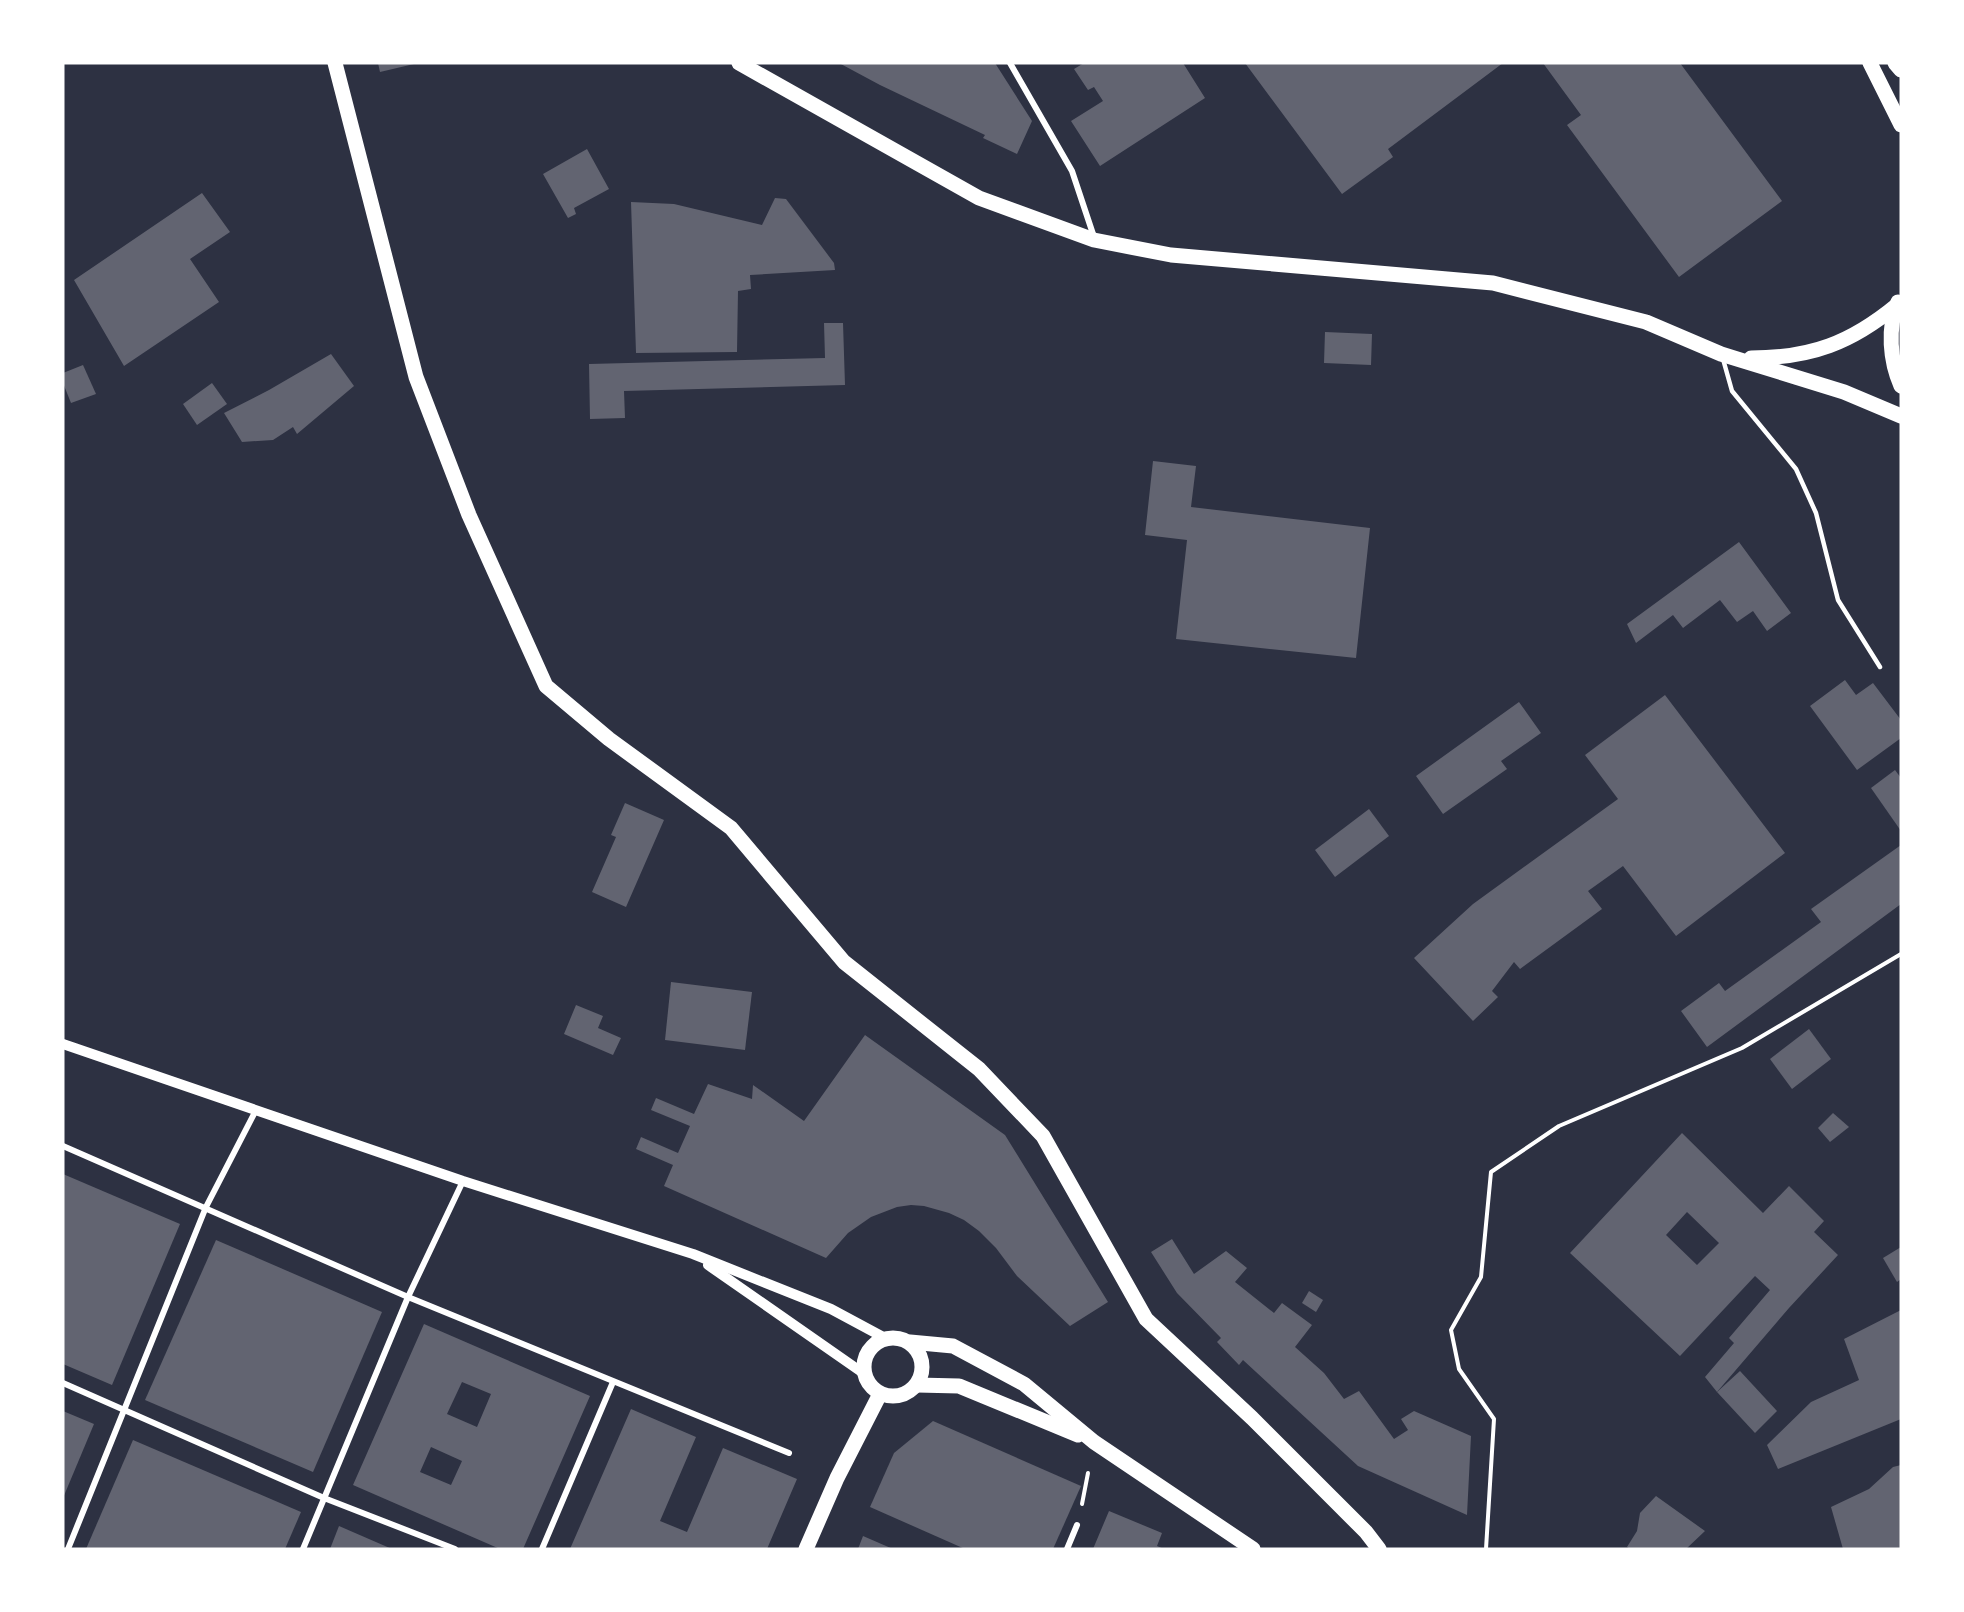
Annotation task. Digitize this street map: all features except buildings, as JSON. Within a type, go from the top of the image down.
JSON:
[{"type":"main road","points":[[334,63],[416,377],[469,515],[546,686],[609,739],[731,828],[844,962],[979,1069],[1043,1136],[1146,1319],[1252,1418],[1379,1549]]},
{"type":"main road","points":[[739,63],[980,198],[1094,240],[1171,255],[1493,283],[1646,322],[1721,354],[1844,392],[1901,416]]},
{"type":"main road","points":[[1870,63],[1901,124]]},
{"type":"main road","points":[[1895,63],[1901,70]]},
{"type":"main road","points":[[1721,354],[1749,358],[1777,358],[1805,354],[1832,346],[1877,321],[1899,301]]},
{"type":"main road","points":[[1899,301],[1891,339],[1895,371],[1901,386]]},
{"type":"main road","points":[[910,1342],[921,1356],[923,1369],[917,1385],[908,1393],[893,1397],[880,1394],[869,1385],[863,1373],[866,1355],[875,1343],[885,1338],[898,1338],[910,1342],[953,1346],[1024,1384],[1094,1442],[1254,1549]]},
{"type":"main road","points":[[917,1385],[959,1386],[1094,1442]]},
{"type":"main road","points":[[806,1549],[837,1478],[880,1394]]},
{"type":"street","points":[[1010,63],[1072,171],[1094,240]]},
{"type":"street","points":[[63,1044],[463,1181],[693,1254],[831,1309],[885,1338]]},
{"type":"street","points":[[68,1549],[206,1207],[256,1110]]},
{"type":"street","points":[[63,1146],[408,1296],[789,1453]]},
{"type":"street","points":[[303,1549],[408,1296],[463,1181]]},
{"type":"street","points":[[693,1254],[863,1373]]},
{"type":"street","points":[[542,1549],[613,1382]]},
{"type":"street","points":[[63,1383],[324,1498],[455,1549]]},
{"type":"street","points":[[1067,1549],[1077,1525]]},
{"type":"lane","points":[[1721,354],[1732,391],[1797,469],[1816,513],[1838,600],[1880,667]]},
{"type":"path","points":[[1485,1549],[1494,1419],[1460,1369],[1451,1330],[1481,1277],[1491,1172],[1559,1126],[1742,1048],[1901,954]]},
{"type":"path","points":[[1077,1525],[1094,1442]]}]
